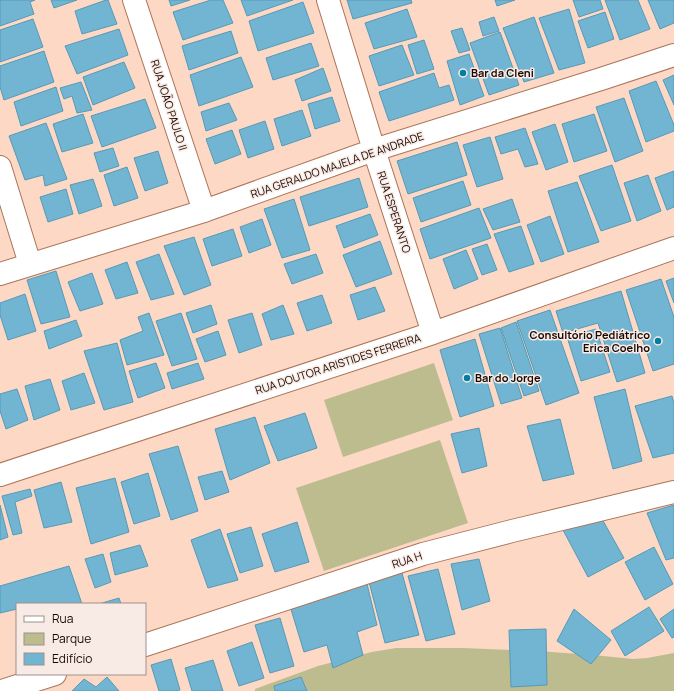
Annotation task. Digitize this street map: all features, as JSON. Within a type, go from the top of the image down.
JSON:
[{"type":"street","name":"RUA JOÃO PAULO II","points":[[134,0],[204,211]]},
{"type":"street","name":"RUA ESPERANTO","points":[[328,0],[374,150],[433,333]]},
{"type":"street","name":"RUA GERALDO MAJELA DE ANDRADE","points":[[0,274],[204,211],[374,150],[674,55]]},
{"type":"street","points":[[0,167],[30,264]]},
{"type":"street","name":"RUA DOUTOR ARISTIDES FERREIRA","points":[[0,475],[433,333],[674,248]]},
{"type":"street","name":"RUA H","points":[[146,645],[423,554],[674,492]]},
{"type":"street","points":[[2,691],[51,675]]},
{"type":"green space","points":[[434,363],[453,420],[343,457],[324,400]]},
{"type":"green space","points":[[440,440],[468,523],[324,571],[296,488]]},
{"type":"green space","points":[[396,648],[463,648],[538,651],[633,659],[674,653],[674,691],[255,691],[255,689],[318,666],[372,652]]},
{"type":"building","points":[[0,0],[35,0],[30,2],[34,14],[0,26]]},
{"type":"building","points":[[51,0],[77,0],[54,8]]},
{"type":"building","points":[[108,0],[117,24],[82,34],[75,11]]},
{"type":"building","points":[[169,0],[190,0],[171,6]]},
{"type":"building","points":[[211,0],[223,0],[233,23],[183,40],[173,12]]},
{"type":"building","points":[[241,0],[293,0],[247,16]]},
{"type":"building","points":[[347,0],[411,0],[412,3],[353,19]]},
{"type":"building","points":[[495,0],[515,0],[497,6]]},
{"type":"building","points":[[573,0],[600,0],[603,9],[579,17]]},
{"type":"building","points":[[605,0],[638,0],[650,29],[620,40]]},
{"type":"building","points":[[648,0],[674,0],[674,23],[660,29]]},
{"type":"building","points":[[303,2],[314,33],[258,51],[249,21]]},
{"type":"building","points":[[407,9],[417,37],[374,49],[365,23]]},
{"type":"building","points":[[569,9],[585,63],[559,70],[539,18]]},
{"type":"building","points":[[605,12],[614,39],[588,48],[578,21]]},
{"type":"building","points":[[494,17],[499,31],[483,36],[479,22]]},
{"type":"building","points":[[534,17],[554,73],[524,82],[503,28]]},
{"type":"building","points":[[33,19],[43,47],[0,62],[0,30]]},
{"type":"building","points":[[462,28],[470,50],[459,53],[451,31]]},
{"type":"building","points":[[119,29],[128,55],[77,74],[65,46]]},
{"type":"building","points":[[231,31],[238,53],[189,70],[182,46]]},
{"type":"building","points":[[500,32],[519,85],[489,95],[470,43]]},
{"type":"building","points":[[424,40],[434,69],[417,74],[408,45]]},
{"type":"building","points":[[311,43],[319,66],[273,80],[266,58]]},
{"type":"building","points":[[402,45],[414,75],[379,86],[369,56]]},
{"type":"building","points":[[44,51],[54,82],[4,100],[0,87],[0,66]]},
{"type":"building","name":"Bar da Cleni","points":[[469,54],[484,96],[460,105],[447,61]]},
{"type":"building","points":[[241,57],[253,87],[199,106],[190,75]]},
{"type":"building","points":[[124,62],[135,88],[93,105],[83,77]]},
{"type":"building","points":[[323,68],[331,91],[302,101],[295,80]]},
{"type":"building","points":[[434,73],[439,88],[449,85],[454,100],[389,121],[379,92]]},
{"type":"building","points":[[674,75],[674,105],[663,80]]},
{"type":"building","points":[[656,81],[674,125],[674,131],[646,142],[629,91]]},
{"type":"building","points":[[81,82],[92,110],[77,113],[72,96],[64,99],[60,88]]},
{"type":"building","points":[[56,87],[63,111],[21,126],[14,102]]},
{"type":"building","points":[[332,97],[340,121],[315,129],[308,104]]},
{"type":"building","points":[[624,98],[643,151],[615,162],[596,107]]},
{"type":"building","points":[[145,99],[156,128],[102,147],[91,116]]},
{"type":"building","points":[[229,103],[237,120],[206,131],[201,112]]},
{"type":"building","points":[[302,110],[311,136],[282,146],[274,119]]},
{"type":"building","points":[[83,114],[93,143],[62,152],[53,124]]},
{"type":"building","points":[[594,114],[607,151],[574,162],[562,124]]},
{"type":"building","points":[[265,121],[274,149],[248,158],[239,130]]},
{"type":"building","points":[[46,123],[67,179],[45,186],[43,175],[25,180],[9,136]]},
{"type":"building","points":[[555,124],[568,162],[546,170],[532,132]]},
{"type":"building","points":[[525,128],[538,164],[525,167],[518,149],[501,154],[495,137]]},
{"type":"building","points":[[232,130],[241,154],[215,164],[206,139]]},
{"type":"building","points":[[490,137],[503,179],[477,187],[463,145]]},
{"type":"building","points":[[457,142],[467,175],[408,194],[397,161]]},
{"type":"building","points":[[113,148],[119,166],[100,172],[94,153]]},
{"type":"building","points":[[158,151],[168,183],[145,191],[134,158]]},
{"type":"building","points":[[612,165],[631,221],[601,231],[579,176]]},
{"type":"building","points":[[127,167],[138,198],[114,206],[104,175]]},
{"type":"building","points":[[674,171],[674,207],[667,210],[655,178]]},
{"type":"building","points":[[648,175],[661,211],[637,221],[624,183]]},
{"type":"building","points":[[359,178],[368,207],[309,226],[300,197]]},
{"type":"building","points":[[93,179],[102,206],[79,214],[70,185]]},
{"type":"building","points":[[463,181],[471,205],[421,222],[413,198]]},
{"type":"building","points":[[577,182],[599,242],[568,252],[548,191]]},
{"type":"building","points":[[66,189],[73,214],[48,222],[40,197]]},
{"type":"building","points":[[294,199],[310,250],[282,258],[264,209]]},
{"type":"building","points":[[512,199],[520,222],[493,230],[483,209]]},
{"type":"building","points":[[479,208],[491,238],[430,259],[420,229]]},
{"type":"building","points":[[370,214],[378,235],[344,248],[336,226]]},
{"type":"building","points":[[550,216],[564,254],[541,262],[527,225]]},
{"type":"building","points":[[262,219],[271,245],[249,253],[240,227]]},
{"type":"building","points":[[521,226],[534,264],[509,272],[494,234]]},
{"type":"building","points":[[233,229],[242,256],[212,266],[203,239]]},
{"type":"building","points":[[194,237],[211,285],[184,295],[164,246]]},
{"type":"building","points":[[380,241],[392,274],[356,287],[343,255]]},
{"type":"building","points":[[487,244],[497,270],[482,275],[472,249]]},
{"type":"building","points":[[466,250],[478,279],[454,289],[443,259]]},
{"type":"building","points":[[159,254],[174,294],[151,300],[136,262]]},
{"type":"building","points":[[316,254],[323,273],[292,284],[284,264]]},
{"type":"building","points":[[127,262],[138,293],[116,299],[105,270]]},
{"type":"building","points":[[56,271],[70,317],[41,324],[27,280]]},
{"type":"building","points":[[92,273],[103,304],[80,311],[68,282]]},
{"type":"building","points":[[674,278],[674,303],[666,281]]},
{"type":"building","name":"Consultório Pediátrico Erica Coelho","points":[[661,279],[674,317],[674,364],[653,371],[626,290]]},
{"type":"building","points":[[375,287],[385,311],[358,320],[350,295]]},
{"type":"building","points":[[621,291],[645,373],[617,382],[598,323],[563,333],[556,311]]},
{"type":"building","points":[[25,294],[36,331],[8,340],[0,315],[0,303]]},
{"type":"building","points":[[322,295],[332,323],[307,331],[297,303]]},
{"type":"building","points":[[211,305],[217,324],[193,333],[186,313]]},
{"type":"building","points":[[283,305],[294,334],[271,340],[262,314]]},
{"type":"building","points":[[550,310],[579,393],[546,405],[517,321]]},
{"type":"building","points":[[149,313],[164,355],[127,365],[120,340],[143,331],[138,317]]},
{"type":"building","points":[[181,313],[197,359],[172,366],[156,321]]},
{"type":"building","points":[[252,313],[262,345],[239,353],[228,320]]},
{"type":"building","points":[[76,320],[82,336],[49,349],[44,331]]},
{"type":"building","points":[[516,322],[539,391],[524,396],[501,328]]},
{"type":"building","points":[[500,328],[522,398],[501,404],[479,334]]},
{"type":"building","points":[[596,329],[610,372],[581,381],[567,337]]},
{"type":"building","points":[[218,331],[226,355],[205,362],[196,339]]},
{"type":"building","name":"Bar do Jorge","points":[[475,339],[494,406],[460,417],[440,350]]},
{"type":"building","points":[[117,343],[133,402],[104,410],[84,351]]},
{"type":"building","points":[[156,363],[165,388],[138,398],[129,371]]},
{"type":"building","points":[[198,363],[204,379],[172,389],[167,373]]},
{"type":"building","points":[[84,373],[95,403],[71,410],[62,381]]},
{"type":"building","points":[[50,379],[60,410],[34,420],[25,386]]},
{"type":"building","points":[[17,389],[28,420],[6,429],[0,411],[0,394]]},
{"type":"building","points":[[625,389],[642,461],[613,469],[594,397]]},
{"type":"building","points":[[672,396],[674,403],[674,453],[653,458],[635,406]]},
{"type":"building","points":[[305,413],[317,448],[278,461],[264,426]]},
{"type":"building","points":[[255,417],[270,463],[230,480],[215,429]]},
{"type":"building","points":[[560,419],[574,474],[543,481],[527,426]]},
{"type":"building","points":[[479,428],[487,466],[462,473],[451,434]]},
{"type":"building","points":[[178,446],[198,511],[171,520],[149,454]]},
{"type":"building","points":[[222,471],[229,492],[205,500],[198,477]]},
{"type":"building","points":[[148,473],[160,516],[134,524],[121,482]]},
{"type":"building","points":[[115,478],[129,532],[91,544],[76,488]]},
{"type":"building","points":[[61,482],[72,522],[44,528],[34,490]]},
{"type":"building","points":[[30,489],[32,496],[15,502],[22,533],[13,535],[2,496]]},
{"type":"building","points":[[0,505],[8,537],[0,540]]},
{"type":"building","points":[[674,505],[674,558],[666,560],[647,513]]},
{"type":"building","points":[[602,519],[624,558],[588,577],[563,530]]},
{"type":"building","points":[[297,522],[309,562],[275,572],[262,534]]},
{"type":"building","points":[[251,527],[263,566],[240,573],[227,534]]},
{"type":"building","points":[[220,529],[238,580],[208,588],[191,540]]},
{"type":"building","points":[[140,545],[148,566],[115,575],[110,553]]},
{"type":"building","points":[[654,547],[673,584],[645,600],[625,562]]},
{"type":"building","points":[[103,554],[111,582],[95,588],[85,559]]},
{"type":"building","points":[[479,559],[490,601],[462,610],[451,564]]},
{"type":"building","points":[[69,566],[82,603],[16,603],[16,609],[0,613],[0,586]]},
{"type":"building","points":[[438,569],[455,634],[426,641],[408,576]]},
{"type":"building","points":[[402,573],[419,635],[385,643],[369,582]]},
{"type":"building","points":[[367,584],[377,625],[357,632],[363,655],[333,668],[327,645],[304,652],[290,606]]},
{"type":"building","points":[[119,598],[121,603],[102,603]]},
{"type":"building","points":[[649,607],[664,631],[625,656],[611,631]]},
{"type":"building","points":[[574,609],[611,640],[591,664],[557,641]]},
{"type":"building","points":[[674,609],[674,637],[672,638],[660,619]]},
{"type":"building","points":[[280,618],[294,666],[270,673],[255,625]]},
{"type":"building","points":[[546,629],[547,685],[511,687],[509,630]]},
{"type":"building","points":[[252,642],[264,678],[239,686],[227,651]]},
{"type":"building","points":[[171,659],[180,690],[159,691],[151,665]]},
{"type":"building","points":[[213,660],[223,691],[192,691],[185,668]]},
{"type":"building","points":[[107,677],[119,691],[72,691],[84,679],[96,687]]},
{"type":"building","points":[[301,677],[307,691],[275,691],[274,686]]},
{"type":"place","name":"Bar da Cleni","points":[[463,73]]},
{"type":"place","name":"Consultório Pediátrico Erica Coelho","points":[[658,341]]},
{"type":"place","name":"Bar do Jorge","points":[[467,378]]}]
